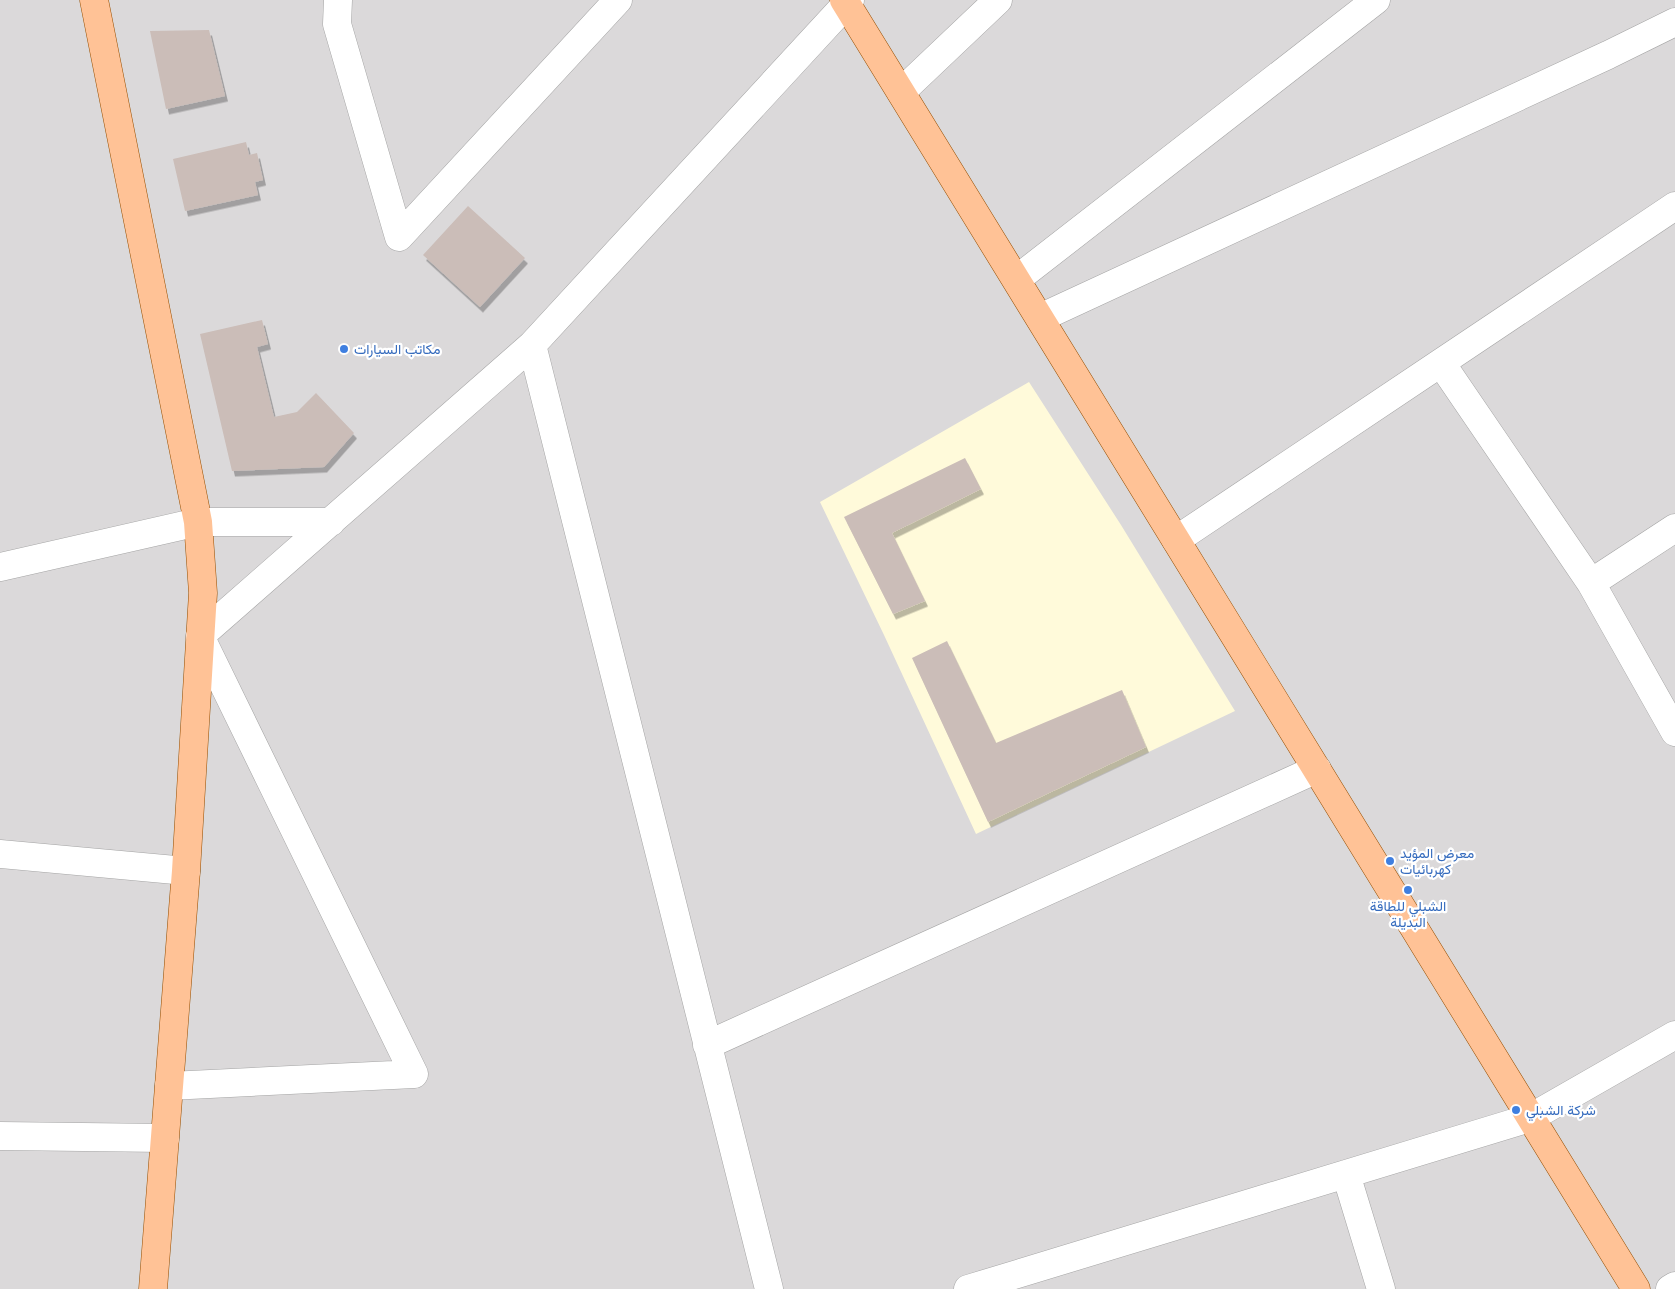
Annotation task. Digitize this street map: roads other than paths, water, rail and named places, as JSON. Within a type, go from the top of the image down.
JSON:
[{"type":"main road","points":[[94,0],[198,522],[203,593],[186,871],[153,1289]]},
{"type":"main road","points":[[847,1],[1636,1289]]},
{"type":"street","points":[[338,0],[337,24],[399,237],[618,0]]},
{"type":"street","points":[[901,92],[998,0]]},
{"type":"street","points":[[1017,279],[1376,0]]},
{"type":"street","points":[[169,1086],[414,1074],[200,636],[532,345],[847,1]]},
{"type":"street","points":[[1040,318],[1608,55],[1675,22]]},
{"type":"street","points":[[1176,540],[1675,206]]},
{"type":"street","points":[[532,345],[768,1289]]},
{"type":"street","points":[[1441,363],[1591,582],[1675,732]]},
{"type":"street","points":[[0,567],[198,522],[331,522]]},
{"type":"street","points":[[1591,582],[1675,528]]},
{"type":"street","points":[[707,1045],[1317,769]]},
{"type":"street","points":[[0,854],[186,871]]},
{"type":"street","points":[[984,1287],[1530,1118],[1675,1034]]},
{"type":"street","points":[[0,1136],[165,1138]]},
{"type":"street","points":[[1346,1174],[1381,1289]]},
{"type":"street","points":[[1670,1289],[1675,1286]]},
{"type":"place","name":"مكاتب السيارات","points":[[344,349]]},
{"type":"place","name":"معرض المؤيد كهربائيات","points":[[1390,861]]},
{"type":"place","name":"الشبلي للطاقة البديلة","points":[[1408,890]]},
{"type":"place","name":"شركة الشبلي","points":[[1516,1110]]}]
